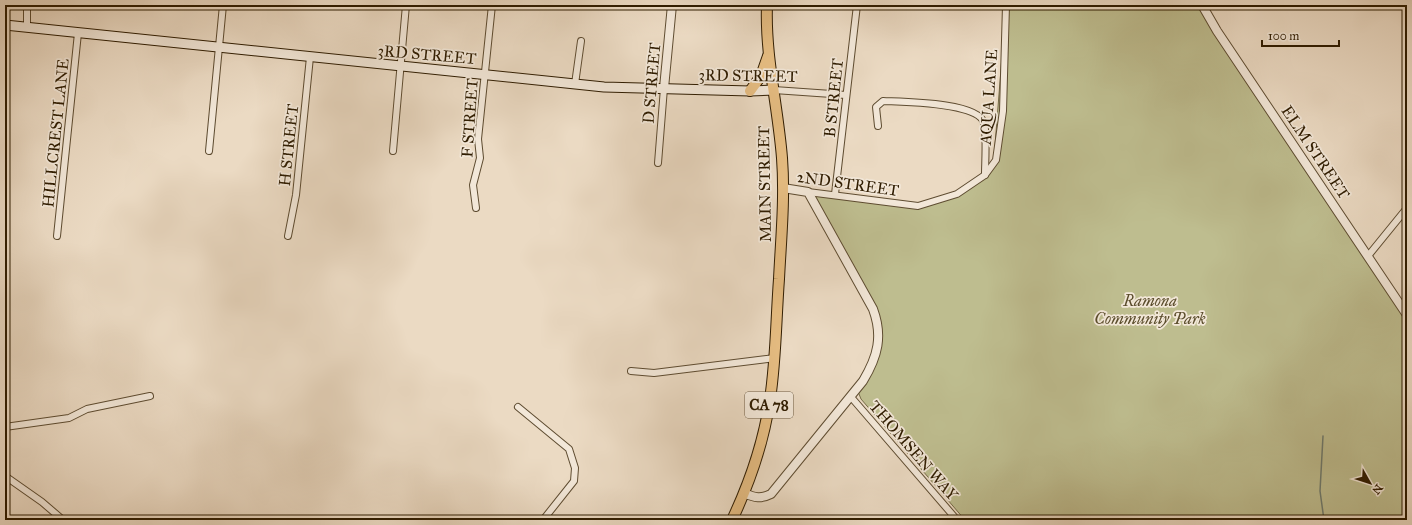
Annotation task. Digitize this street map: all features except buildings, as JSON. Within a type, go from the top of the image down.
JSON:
[{"type":"main road","name":"MAIN STREET","points":[[766,5],[766,36],[782,160],[775,358]]},
{"type":"main road","name":"3RD STREET","points":[[5,25],[604,87],[750,91],[774,90]]},
{"type":"main road","points":[[750,91],[761,76],[769,55]]},
{"type":"main road","name":"CA 78","points":[[732,520],[744,493],[760,447],[770,400],[775,358]]},
{"type":"street","points":[[27,5],[27,28]]},
{"type":"street","points":[[209,151],[223,5]]},
{"type":"street","points":[[393,151],[406,5]]},
{"type":"street","name":"F STREET","points":[[476,208],[473,185],[480,158],[478,139],[492,5]]},
{"type":"street","name":"D STREET","points":[[658,163],[672,5]]},
{"type":"street","name":"B STREET","points":[[835,194],[857,5]]},
{"type":"street","name":"AQUA LANE","points":[[909,206],[918,206],[957,194],[985,175],[996,160],[1004,111],[1006,5]]},
{"type":"street","name":"ELM STREET","points":[[1202,5],[1217,31],[1407,314]]},
{"type":"street","name":"HILLCREST LANE","points":[[57,236],[78,33]]},
{"type":"street","points":[[575,84],[581,41]]},
{"type":"street","name":"H STREET","points":[[288,236],[296,195],[310,57]]},
{"type":"street","name":"3RD STREET","points":[[774,90],[846,95]]},
{"type":"street","points":[[878,126],[876,107],[883,101],[932,104],[973,112],[979,115],[984,123],[985,175]]},
{"type":"street","name":"2ND STREET","points":[[782,188],[835,194],[909,206]]},
{"type":"street","points":[[744,493],[756,498],[765,497],[771,494],[851,396],[872,366],[878,348],[879,329],[873,308],[808,192]]},
{"type":"street","points":[[1368,256],[1407,208]]},
{"type":"street","points":[[631,371],[654,374],[775,358]]},
{"type":"street","points":[[5,427],[69,418],[87,409],[150,396]]},
{"type":"street","name":"THOMSEN WAY","points":[[851,396],[957,520]]},
{"type":"street","points":[[518,407],[569,450],[575,468],[574,481],[542,520]]},
{"type":"street","points":[[5,476],[42,502],[63,520]]},
{"type":"green space","name":"Ramona Community Park","points":[[1006,5],[1202,5],[1407,314],[1407,520],[965,520],[861,399],[857,389],[871,369],[878,325],[804,191],[909,206],[951,197],[987,174],[994,158]]},
{"type":"waterway","points":[[1323,436],[1320,491],[1324,520]]}]
